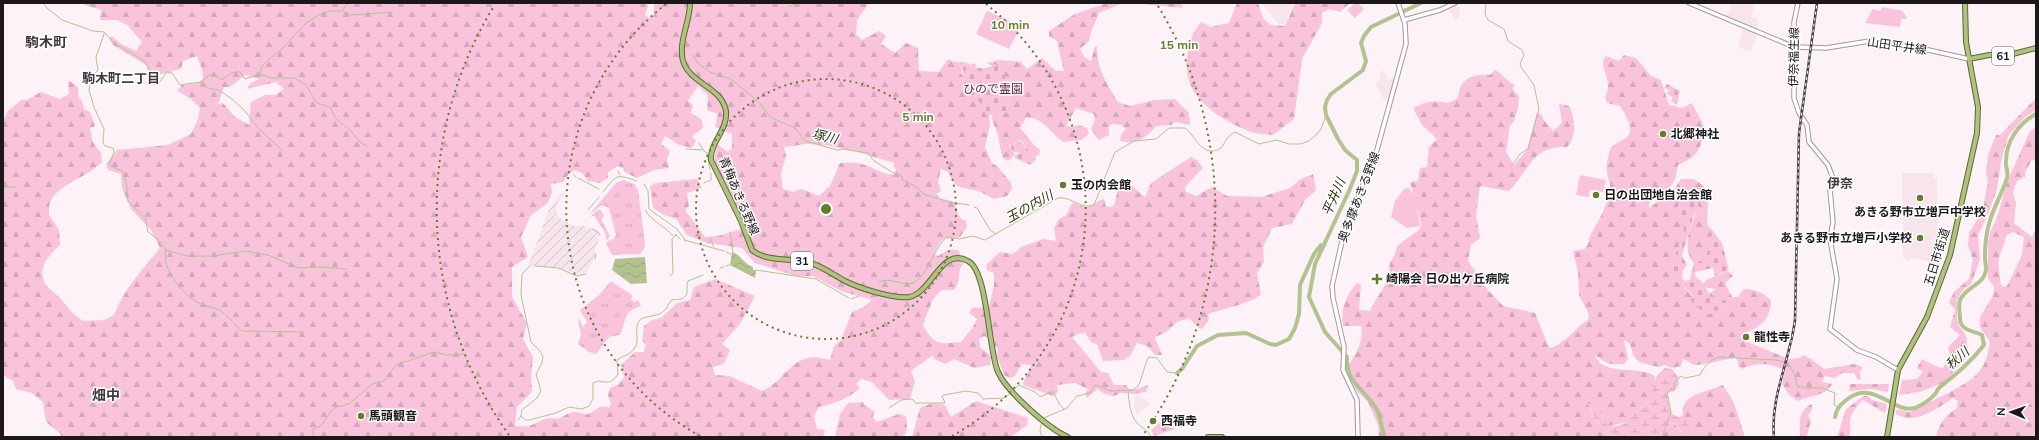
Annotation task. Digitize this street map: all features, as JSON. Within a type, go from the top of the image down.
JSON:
[{"type":"main road","name":"青梅あきる野線","points":[[690,3],[682,47],[682,58],[693,77],[718,96],[724,105],[725,121],[712,150],[711,160],[741,221],[752,250],[766,257],[810,262],[852,284],[903,297],[918,294],[950,260],[959,258],[969,261],[979,273],[996,366],[1000,376],[1012,392],[1046,423],[1068,437]]},
{"type":"main road","name":"奥多摩あきる野線","points":[[1358,437],[1357,400],[1344,374],[1344,350],[1332,295],[1333,281],[1344,232],[1372,164],[1406,44],[1404,19],[1398,3]]},
{"type":"main road","points":[[1404,19],[1440,10],[1455,3]]},
{"type":"main road","name":"山田平井線","points":[[1689,3],[1794,47],[1826,48],[1870,41],[1915,47],[1969,59]]},
{"type":"main road","name":"伊奈福生線","points":[[1798,3],[1794,19],[1794,98],[1799,113],[1806,125],[1809,142],[1828,165],[1834,180],[1830,190],[1833,222],[1830,239],[1837,279],[1830,329],[1858,350],[1876,357],[1898,370]]},
{"type":"main road","name":"五日市街道","points":[[1886,437],[1898,370],[1931,309],[1954,239],[1978,123],[1978,102],[1965,34],[1965,3]]},
{"type":"main road","name":"61","points":[[1969,59],[1988,55],[2012,55],[2036,48]]},
{"type":"main road","points":[[1208,437],[1222,437]]},
{"type":"shaded area","points":[[1262,3],[1293,3],[1285,24],[1278,24]]},
{"type":"shaded area","points":[[1732,3],[1746,5],[1747,3],[1755,3],[1751,17],[1758,19],[1758,31],[1726,17]]},
{"type":"shaded area","points":[[1457,4],[1460,7],[1459,18],[1455,20],[1447,8]]},
{"type":"shaded area","points":[[1743,28],[1757,34],[1751,51],[1738,47]]},
{"type":"shaded area","points":[[1383,70],[1388,79],[1395,79],[1389,100],[1384,99],[1376,85],[1381,77],[1379,74]]},
{"type":"shaded area","points":[[1800,115],[1795,325],[1793,325],[1797,148]]},
{"type":"shaded area","points":[[1902,173],[1933,173],[1934,178],[1937,178],[1938,258],[1932,258],[1931,262],[1911,258],[1910,261],[1903,257]]},
{"type":"shaded area","points":[[566,191],[556,205],[557,215],[572,226],[585,226],[598,232],[600,236],[595,251],[595,257],[587,272],[581,275],[556,267],[528,266],[550,207],[560,194]]},
{"type":"shaded area","points":[[1793,326],[1795,326],[1792,343],[1776,403],[1773,437],[1775,398]]},
{"type":"shaded area","points":[[1138,395],[1151,404],[1136,415],[1134,403],[1135,396]]},
{"type":"green space","points":[[83,3],[647,3],[648,6],[645,15],[649,18],[654,15],[654,3],[869,3],[857,20],[856,34],[862,40],[879,31],[886,36],[881,44],[895,53],[906,43],[918,48],[919,71],[939,72],[948,59],[954,62],[964,62],[961,73],[989,115],[990,125],[985,147],[992,163],[998,167],[1011,183],[1012,189],[1007,196],[994,199],[979,191],[958,186],[955,184],[948,172],[941,169],[938,182],[941,191],[936,194],[940,198],[954,202],[960,218],[966,221],[967,227],[960,237],[942,241],[934,254],[938,256],[948,250],[959,251],[963,264],[956,287],[954,290],[941,290],[932,301],[923,325],[934,340],[943,343],[961,342],[973,327],[977,319],[969,313],[972,308],[989,307],[994,285],[994,273],[987,270],[986,265],[1000,252],[1013,254],[1021,247],[1043,239],[1056,241],[1054,228],[1059,219],[1066,215],[1073,202],[1084,207],[1088,207],[1104,199],[1106,207],[1114,206],[1118,189],[1131,185],[1145,197],[1151,183],[1191,157],[1197,160],[1203,168],[1185,187],[1186,192],[1196,196],[1212,187],[1227,196],[1261,197],[1290,188],[1301,179],[1313,174],[1316,190],[1305,200],[1292,224],[1272,228],[1263,247],[1264,262],[1257,273],[1261,295],[1242,304],[1208,314],[1209,320],[1202,329],[1189,318],[1177,322],[1165,333],[1155,337],[1162,355],[1155,355],[1147,346],[1137,343],[1130,356],[1124,360],[1103,361],[1097,344],[1092,343],[1085,333],[1072,337],[1101,372],[1108,373],[1114,385],[1126,385],[1129,389],[1137,389],[1148,385],[1146,392],[1134,394],[1120,393],[1114,396],[1105,394],[1097,389],[1087,398],[1085,393],[1088,389],[1075,383],[1057,385],[1058,392],[1053,396],[1023,385],[1031,365],[1022,364],[1015,376],[1010,378],[1004,375],[997,356],[998,347],[995,346],[993,340],[984,336],[979,339],[980,347],[991,356],[990,365],[974,368],[954,359],[946,364],[934,359],[933,355],[911,371],[915,381],[910,399],[889,400],[872,382],[861,379],[856,384],[860,388],[856,392],[846,398],[819,407],[814,416],[817,429],[825,430],[823,437],[60,437],[61,434],[46,422],[43,402],[32,393],[16,389],[13,381],[3,375],[3,121],[8,111],[21,100],[27,100],[41,92],[60,99],[69,94],[68,80],[78,87],[78,97],[82,101],[84,109],[90,112],[95,126],[90,128],[91,135],[94,144],[101,152],[102,162],[90,172],[61,189],[51,200],[49,205],[49,215],[59,230],[60,245],[48,257],[42,273],[46,285],[79,318],[83,321],[104,320],[114,315],[128,288],[160,248],[151,230],[131,209],[122,188],[121,174],[108,170],[106,164],[117,150],[168,145],[191,134],[198,119],[200,108],[190,98],[177,91],[182,85],[198,83],[203,79],[202,69],[197,56],[183,61],[181,69],[150,77],[146,65],[113,45],[109,38],[112,36],[121,44],[136,51],[142,42],[127,25],[117,20],[100,20],[101,10]],"holes":[[[245,75],[259,79],[251,83],[247,89],[276,82],[284,89],[276,95],[265,95],[251,102],[249,125],[235,117],[223,103],[218,104],[224,87],[230,87]],[[698,86],[708,95],[707,110],[718,114],[715,127],[732,134],[732,148],[728,152],[717,144],[714,164],[745,228],[718,236],[705,237],[685,210],[689,206],[687,193],[702,188],[697,179],[656,183],[650,186],[653,208],[664,215],[676,219],[687,235],[707,243],[742,248],[755,263],[796,276],[813,276],[841,291],[872,300],[864,307],[852,312],[841,340],[834,346],[830,360],[813,357],[801,361],[789,369],[769,388],[762,391],[729,376],[715,375],[713,367],[724,364],[730,350],[722,344],[740,324],[755,296],[715,279],[694,287],[690,300],[677,303],[661,318],[652,320],[644,326],[642,341],[646,345],[644,352],[635,352],[621,365],[624,377],[619,384],[610,388],[608,395],[611,404],[609,408],[600,407],[588,414],[573,412],[557,419],[549,418],[529,426],[515,426],[517,407],[532,392],[531,376],[533,357],[523,339],[527,323],[512,297],[512,267],[528,257],[521,237],[531,215],[548,203],[552,192],[551,184],[563,182],[574,170],[582,173],[588,181],[600,183],[608,178],[608,172],[618,166],[623,168],[624,172],[637,178],[654,170],[669,168],[667,160],[670,151],[661,144],[665,136],[679,145],[692,148],[696,141],[692,136],[703,128],[702,120],[691,113],[693,105],[688,101]],[[817,144],[851,150],[894,163],[894,167],[896,169],[895,174],[883,173],[859,163],[840,163],[830,186],[819,196],[802,189],[793,192],[783,189],[781,173],[786,156],[784,147]]]},
{"type":"green space","points":[[1107,3],[1123,3],[1099,13],[1089,41],[1080,49],[1084,57],[1091,61],[1095,46],[1097,47],[1097,55],[1101,69],[1118,102],[1130,106],[1154,100],[1175,99],[1189,113],[1190,125],[1175,122],[1171,125],[1156,126],[1141,140],[1126,142],[1120,141],[1121,135],[1126,129],[1121,125],[1112,124],[1109,127],[1109,135],[1099,140],[1091,129],[1095,119],[1094,114],[1076,108],[1066,126],[1073,127],[1078,125],[1087,128],[1089,134],[1081,140],[1063,142],[1042,123],[1032,118],[1026,118],[1020,128],[1040,150],[1039,155],[1033,157],[1021,140],[1009,145],[1015,155],[1008,161],[1003,158],[997,133],[992,121],[992,115],[1005,114],[1007,105],[1015,90],[995,64],[992,66],[987,63],[999,60],[1021,62],[1027,69],[1042,58],[1056,71],[1064,71],[1057,41],[1049,36],[1049,31],[1075,14]]},
{"type":"green space","points":[[1135,3],[1175,3],[1181,4],[1183,8]]},
{"type":"green space","points":[[1237,3],[1258,3],[1263,18],[1270,25],[1285,26],[1295,3],[1353,3],[1349,4],[1340,12],[1329,9],[1322,13],[1322,23],[1302,59],[1294,119],[1273,135],[1259,134],[1234,125],[1212,111],[1203,103],[1195,94],[1190,83],[1187,71],[1187,58],[1190,43],[1195,31],[1201,22],[1211,27],[1229,23]]},
{"type":"green space","points":[[1355,3],[1358,3],[1364,9],[1355,18],[1347,10]]},
{"type":"green space","points":[[1882,7],[1903,11],[1907,19],[1901,19],[1900,27],[1865,23],[1873,9],[1881,11]]},
{"type":"green space","points":[[987,11],[1021,26],[1009,49],[976,34]]},
{"type":"green space","points":[[1624,55],[1636,58],[1651,76],[1661,80],[1669,105],[1682,108],[1692,103],[1705,128],[1702,142],[1698,151],[1690,159],[1678,165],[1675,179],[1669,189],[1656,193],[1649,204],[1650,208],[1660,199],[1672,193],[1681,179],[1694,179],[1706,188],[1708,203],[1707,224],[1713,231],[1711,240],[1701,262],[1694,263],[1690,257],[1687,243],[1690,229],[1699,209],[1683,214],[1685,229],[1673,268],[1681,283],[1707,315],[1727,305],[1726,300],[1714,302],[1708,295],[1716,289],[1707,288],[1703,284],[1706,280],[1728,271],[1733,276],[1725,283],[1732,297],[1738,297],[1744,289],[1748,289],[1763,294],[1771,301],[1771,307],[1767,317],[1757,327],[1747,332],[1743,340],[1789,359],[1800,358],[1803,355],[1824,369],[1854,364],[1863,367],[1860,372],[1861,379],[1858,380],[1854,373],[1842,373],[1835,378],[1825,376],[1822,382],[1832,384],[1830,388],[1822,393],[1798,401],[1789,395],[1782,384],[1782,369],[1777,367],[1757,364],[1742,369],[1738,366],[1738,361],[1735,357],[1697,365],[1683,359],[1681,366],[1672,368],[1665,365],[1658,367],[1639,362],[1633,355],[1630,344],[1624,340],[1628,359],[1624,364],[1608,363],[1594,354],[1605,366],[1621,370],[1638,371],[1655,376],[1651,397],[1646,405],[1635,412],[1627,422],[1609,426],[1604,421],[1603,410],[1588,404],[1595,419],[1604,429],[1607,437],[1379,437],[1378,425],[1368,402],[1355,389],[1348,365],[1361,342],[1361,326],[1343,326],[1342,314],[1347,298],[1357,283],[1361,285],[1359,310],[1370,311],[1389,278],[1391,272],[1389,270],[1390,263],[1397,246],[1420,229],[1421,223],[1410,182],[1418,181],[1420,168],[1427,167],[1429,147],[1437,139],[1422,125],[1413,108],[1430,102],[1448,103],[1458,98],[1461,86],[1468,79],[1478,75],[1490,75],[1495,70],[1498,71],[1514,84],[1513,90],[1519,96],[1518,108],[1513,123],[1510,125],[1506,152],[1514,165],[1527,150],[1537,112],[1541,114],[1543,119],[1553,131],[1562,123],[1559,104],[1569,106],[1574,121],[1574,132],[1567,147],[1555,147],[1546,150],[1539,155],[1533,160],[1509,191],[1480,186],[1476,215],[1480,238],[1471,245],[1468,261],[1487,289],[1503,306],[1535,313],[1549,348],[1554,347],[1560,344],[1588,320],[1589,314],[1579,295],[1578,272],[1573,251],[1585,249],[1589,242],[1589,238],[1606,205],[1610,191],[1607,166],[1610,150],[1627,137],[1630,132],[1629,122],[1620,106],[1607,103],[1605,97],[1608,91],[1608,85],[1603,60],[1606,56],[1619,61]]},
{"type":"green space","name":"ひので霊園","points":[[964,62],[971,65],[972,63],[976,64],[975,67],[983,68],[988,68],[995,64],[1015,90],[1007,105],[1005,114],[989,115],[978,100],[972,99],[964,81]]},
{"type":"green space","points":[[1667,84],[1680,91],[1677,105],[1671,101],[1673,97],[1667,94],[1669,90],[1664,88]]},
{"type":"green space","points":[[2036,98],[2036,110],[2025,117],[2008,136],[2001,162],[1997,189],[1989,212],[1978,235],[1980,260],[1971,284],[1962,291],[1957,300],[1957,319],[1959,326],[1966,335],[1969,355],[1943,383],[1919,392],[1899,395],[1902,380],[1917,379],[1923,372],[1917,368],[1922,359],[1935,366],[1943,368],[1950,355],[1948,347],[1960,335],[1950,327],[1955,310],[1949,302],[1954,292],[1969,279],[1973,260],[1968,245],[1969,233],[1983,210],[1988,180],[1986,174],[1988,155],[1996,135],[2000,135]]},
{"type":"green space","points":[[2036,127],[2036,161],[2032,160],[2025,172],[2025,177],[2017,181],[2013,192],[2016,203],[2014,223],[2032,237],[2036,228],[2036,437],[1936,437],[1943,420],[1957,408],[1958,401],[1953,398],[1933,411],[1917,417],[1902,417],[1895,413],[1897,409],[1909,412],[1954,390],[1975,376],[1984,365],[1990,342],[1980,327],[1980,317],[1993,296],[1994,286],[1988,279],[1988,243],[1990,232],[1997,218],[2007,182],[2030,131]],"holes":[[[2013,232],[2024,237],[2022,255],[2007,286],[2004,287],[2001,285],[1999,264],[2006,236]]]},
{"type":"green space","points":[[1021,142],[1036,159],[1031,165],[1015,158],[1015,155],[1021,153],[1014,152],[1010,143]]},
{"type":"green space","points":[[1580,175],[1606,180],[1603,192],[1590,190],[1589,197],[1576,195]]},
{"type":"green space","points":[[624,180],[634,184],[638,190],[645,243],[644,249],[640,254],[612,255],[606,243],[611,239],[612,241],[616,235],[609,208],[602,205],[589,215],[617,182]]},
{"type":"green space","points":[[1409,188],[1415,197],[1420,226],[1407,228],[1391,217],[1395,201],[1404,189]]},
{"type":"green space","points":[[1686,190],[1696,191],[1699,209],[1693,217],[1682,256],[1687,265],[1683,270],[1682,278],[1685,281],[1690,280],[1694,263],[1701,261],[1707,253],[1713,231],[1722,243],[1729,270],[1715,276],[1713,268],[1695,272],[1696,277],[1704,285],[1714,302],[1726,300],[1727,305],[1707,315],[1691,301],[1692,295],[1681,283],[1672,283],[1674,261],[1684,230],[1681,213],[1676,207]]},
{"type":"green space","points":[[598,210],[601,210],[604,216],[601,219],[610,236],[606,241],[604,231],[595,215],[590,217]]},
{"type":"green space","points":[[611,281],[633,296],[631,299],[634,302],[638,300],[641,306],[635,308],[627,314],[620,335],[609,337],[596,354],[589,352],[578,344],[581,334],[578,320],[580,319],[582,328],[587,322],[580,310],[599,295]]},
{"type":"green space","points":[[1665,368],[1672,369],[1678,377],[1679,385],[1674,391],[1668,393],[1672,414],[1678,417],[1683,415],[1689,425],[1693,437],[1684,437],[1679,428],[1672,423],[1666,428],[1662,437],[1607,437],[1604,429],[1595,419],[1588,403],[1603,410],[1604,421],[1609,426],[1623,424],[1649,401],[1656,378]]},
{"type":"green space","points":[[1850,384],[1889,384],[1888,392],[1871,389],[1849,391]]},
{"type":"green space","points":[[1723,385],[1734,403],[1745,437],[1693,437],[1683,414],[1683,407],[1686,402],[1697,394]]},
{"type":"green space","points":[[1864,396],[1868,396],[1872,400],[1887,404],[1885,413],[1863,400],[1851,415],[1851,431],[1849,437],[1837,437],[1846,409]]},
{"type":"green space","points":[[976,401],[1028,418],[1027,425],[1011,437],[912,437],[920,408],[932,403],[945,405],[951,417]]},
{"type":"green space","points":[[863,402],[864,405],[874,411],[873,418],[877,422],[899,414],[906,416],[907,429],[904,437],[835,437],[840,414],[848,403]]},
{"type":"green space","points":[[1812,404],[1812,409],[1808,416],[1811,420],[1807,436],[1800,437],[1800,418],[1804,410]]},
{"type":"green space","points":[[1164,419],[1175,429],[1154,436],[1151,430]]},
{"type":"green space","points":[[1672,423],[1679,428],[1684,437],[1662,437],[1666,428]]},
{"type":"water","points":[[732,252],[753,267],[753,270],[756,270],[755,278],[730,265]]},
{"type":"water","points":[[645,257],[647,283],[631,284],[612,270],[615,259]]},
{"type":"waterway","points":[[43,3],[62,20],[93,31],[104,32],[114,43],[143,60],[147,65],[155,84],[159,83],[167,72],[172,73],[180,85],[200,82],[210,75],[216,75],[220,79],[224,79],[231,73],[235,72],[240,72],[245,79],[260,74],[271,78],[294,78],[305,84],[317,103],[330,107],[336,119],[351,131],[361,143],[367,146]]},
{"type":"waterway","points":[[260,74],[261,68],[266,62],[283,48],[306,23],[319,15],[330,11],[342,11],[348,3]]},
{"type":"waterway","points":[[789,7],[796,3]]},
{"type":"waterway","name":"平井川","points":[[1385,437],[1377,410],[1353,380],[1350,374],[1347,357],[1325,332],[1309,297],[1315,264],[1357,171],[1357,160],[1345,150],[1326,115],[1325,107],[1327,100],[1331,94],[1363,70],[1366,61],[1361,43],[1371,27],[1421,3]]},
{"type":"waterway","points":[[1486,3],[1485,14],[1488,20],[1504,29],[1508,41],[1522,50],[1524,55],[1520,64],[1534,85],[1539,109],[1528,149],[1520,154],[1512,165]]},
{"type":"waterway","points":[[343,12],[351,15],[392,12]]},
{"type":"waterway","points":[[104,34],[96,57],[98,70],[91,77],[89,90],[94,107],[104,129],[103,143],[105,146],[113,148],[114,152],[109,165],[122,171],[126,182],[128,201],[145,218],[148,232],[160,241],[166,249]]},
{"type":"waterway","name":"塚川","points":[[692,55],[699,64],[710,72],[731,79],[760,103],[770,117],[795,128],[805,141],[837,150],[843,149],[868,153],[874,161],[892,172],[901,175],[902,179],[918,188],[923,194],[949,202],[969,205]]},
{"type":"waterway","points":[[200,82],[208,88],[219,90],[232,99],[244,110],[259,129],[282,150]]},
{"type":"waterway","name":"秋川","points":[[1835,417],[1838,408],[1849,398],[1858,394],[1867,393],[1875,395],[1907,409],[1918,407],[1931,398],[1939,388],[1969,362],[1984,345],[1982,335],[1962,326],[1959,302],[1963,295],[1979,282],[1985,274],[1987,232],[2008,174],[2006,163],[2008,146],[2015,133],[2024,122],[2036,114]]},
{"type":"waterway","name":"玉の内川","points":[[879,282],[888,280],[905,284],[913,283],[923,274],[938,247],[947,237],[959,239],[973,236],[985,240],[1058,198],[1068,199],[1084,206],[1094,205],[1115,152],[1134,141],[1156,139],[1169,128],[1185,128],[1200,146],[1209,151],[1214,151],[1221,148],[1229,136],[1235,132],[1259,144],[1276,140],[1289,144],[1300,144],[1309,141],[1317,134],[1321,129],[1326,115]]},
{"type":"waterway","points":[[699,143],[703,149]]},
{"type":"waterway","points":[[686,149],[703,150]]},
{"type":"waterway","points":[[704,151],[707,153],[710,170]]},
{"type":"waterway","points":[[618,171],[620,175]]},
{"type":"waterway","points":[[704,183],[711,180],[711,173]]},
{"type":"waterway","points":[[573,174],[576,177]]},
{"type":"waterway","points":[[603,192],[617,177],[625,177],[637,181]]},
{"type":"waterway","points":[[578,178],[599,189]]},
{"type":"waterway","points":[[644,184],[648,191],[649,209],[677,229],[686,241]]},
{"type":"waterway","points":[[3,187],[15,187]]},
{"type":"waterway","points":[[588,210],[599,197]]},
{"type":"waterway","name":"塚川","points":[[974,207],[977,208],[990,230],[996,234]]},
{"type":"waterway","points":[[645,210],[673,236]]},
{"type":"waterway","points":[[592,229],[600,235]]},
{"type":"waterway","points":[[730,232],[733,253]]},
{"type":"waterway","points":[[675,234],[680,239]]},
{"type":"waterway","points":[[670,276],[673,273],[672,239],[676,235]]},
{"type":"waterway","points":[[710,238],[714,247]]},
{"type":"waterway","points":[[684,240],[724,251]]},
{"type":"waterway","points":[[1177,373],[1182,369],[1197,346],[1218,335],[1246,333],[1270,344],[1276,345],[1289,339],[1295,328],[1299,314],[1300,285],[1314,254],[1321,245]]},
{"type":"waterway","points":[[166,249],[165,256],[170,273],[180,288],[199,303],[220,310],[242,331],[303,332]]},
{"type":"waterway","points":[[166,250],[187,256],[213,256],[245,251],[268,255],[299,268],[319,267],[347,269]]},
{"type":"waterway","points":[[726,252],[731,254]]},
{"type":"waterway","points":[[595,259],[596,254]]},
{"type":"waterway","points":[[726,266],[730,265]]},
{"type":"waterway","points":[[518,420],[521,416],[522,410],[537,398],[541,391],[536,374],[542,363],[543,357],[540,351],[531,342],[521,295],[522,274],[530,266]]},
{"type":"waterway","points":[[536,266],[558,268],[577,276],[586,274]]},
{"type":"waterway","points":[[720,268],[724,267]]},
{"type":"waterway","points":[[756,270],[816,279],[849,298]]},
{"type":"waterway","points":[[521,416],[525,420],[529,420],[556,413],[569,407],[582,409],[589,406],[593,399],[593,383],[598,381],[612,381],[618,374],[617,360],[630,353],[636,346],[637,324],[639,321],[643,318],[660,314],[666,309],[671,300],[684,298],[687,294],[688,281],[703,275]]},
{"type":"waterway","points":[[851,299],[859,296]]},
{"type":"waterway","points":[[313,437],[313,429],[321,426],[331,411],[336,407],[349,404],[372,384],[384,381],[396,365],[434,352],[446,355],[466,354]]},
{"type":"waterway","points":[[1044,418],[1067,408],[1077,396],[1090,393],[1095,385],[1111,391],[1133,390],[1140,382],[1149,357],[1157,358],[1167,372],[1177,373]]},
{"type":"waterway","points":[[1662,437],[1671,412],[1667,393],[1681,376],[1685,378],[1700,375],[1708,364],[1720,357],[1776,360],[1788,363],[1795,375],[1797,386],[1804,388],[1822,388],[1835,393],[1834,405],[1838,407]]},
{"type":"waterway","points":[[1013,390],[1019,385],[1035,392],[1039,396],[1053,392],[1064,409]]},
{"type":"waterway","points":[[889,408],[901,400],[912,399],[916,403],[945,403],[942,396],[966,391],[978,393],[983,399],[1004,398],[1011,393]]},
{"type":"waterway","points":[[1128,391],[1130,408],[1133,416],[1137,423],[1147,431],[1151,437]]},
{"type":"waterway","points":[[1042,421],[1040,430],[1042,437]]},
{"type":"railway","points":[[1774,437],[1775,407],[1795,320],[1799,133],[1817,3]]},
{"type":"place","name":"北郷神社","points":[[1663,134]]},
{"type":"place","name":"玉の内会館","points":[[1063,185]]},
{"type":"place","name":"日の出団地自治会館","points":[[1596,195]]},
{"type":"place","name":"あきる野市立増戸中学校","points":[[1920,198]]},
{"type":"place","name":"あきる野市立増戸小学校","points":[[1920,238]]},
{"type":"place","name":"崎陽会 日の出ケ丘病院","points":[[1377,279]]},
{"type":"place","name":"龍性寺","points":[[1746,337]]},
{"type":"place","name":"馬頭観音","points":[[361,416]]},
{"type":"place","name":"西福寺","points":[[1153,421]]},
{"type":"district","name":"駒木町","points":[[46,42]]},
{"type":"district","name":"駒木町二丁目","points":[[121,78]]},
{"type":"district","name":"伊奈","points":[[1840,183]]},
{"type":"district","name":"畑中","points":[[106,395]]}]
